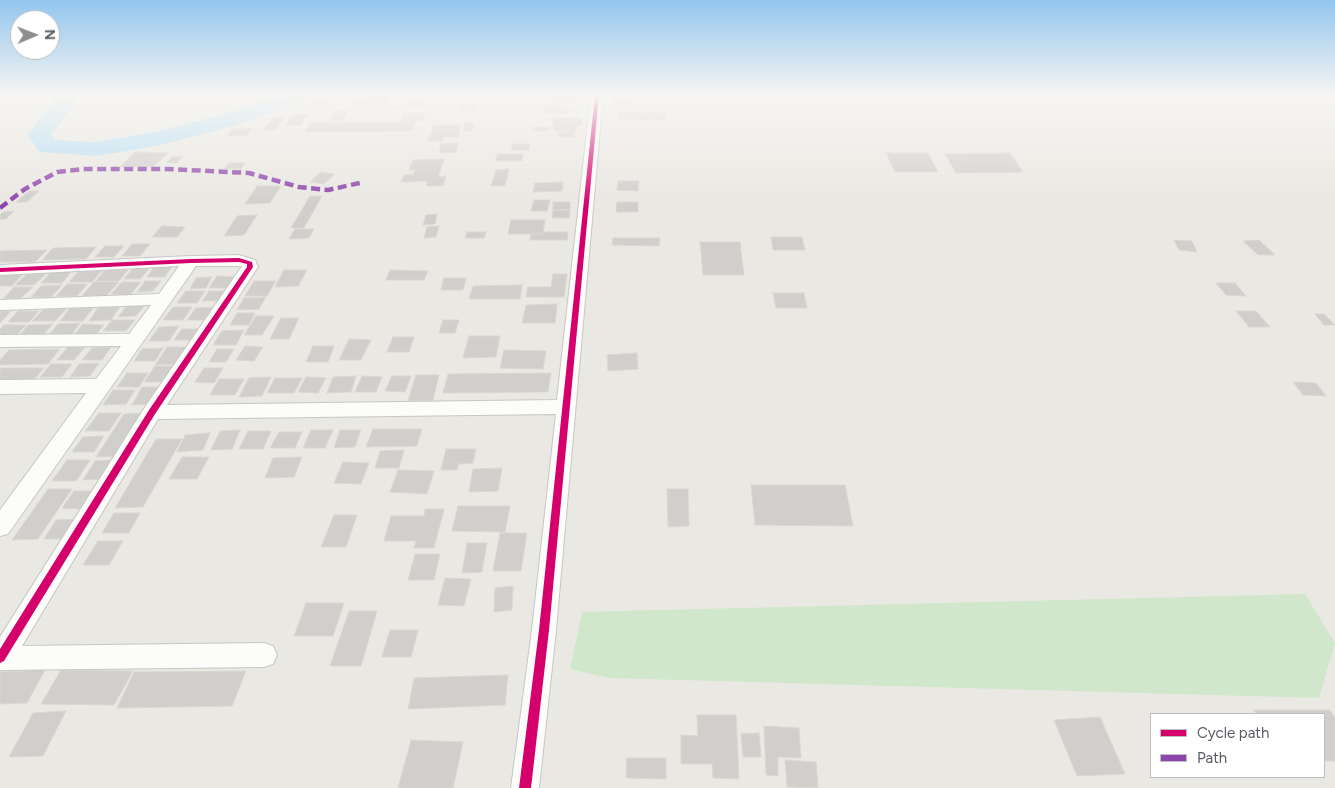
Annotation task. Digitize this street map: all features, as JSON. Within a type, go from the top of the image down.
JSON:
[{"type":"street","points":[[525,788],[567,408],[593,132]]},
{"type":"street","points":[[0,270],[191,261],[239,260],[250,263],[250,266],[152,412],[1,658]]},
{"type":"street","points":[[0,526],[9,502],[101,386],[191,261]]},
{"type":"street","points":[[0,305],[163,299]]},
{"type":"street","points":[[0,341],[134,340]]},
{"type":"street","points":[[0,387],[101,386]]},
{"type":"street","points":[[152,412],[567,408]]},
{"type":"street","points":[[1,658],[264,655]]},
{"type":"green space","points":[[1305,594],[1335,643],[1319,698],[609,678],[570,669],[582,612]]},
{"type":"building","points":[[231,132],[250,132],[246,136],[227,136]]},
{"type":"building","points":[[431,132],[460,132],[458,137],[443,137],[442,141],[427,141]]},
{"type":"building","points":[[558,132],[574,132],[574,137],[558,137]]},
{"type":"building","points":[[458,143],[456,152],[439,153],[441,144]]},
{"type":"building","points":[[512,144],[530,144],[529,150],[511,150]]},
{"type":"building","points":[[135,152],[168,153],[153,167],[120,167]]},
{"type":"building","points":[[886,153],[928,153],[938,172],[895,172]]},
{"type":"building","points":[[1010,153],[1023,172],[956,173],[945,154]]},
{"type":"building","points":[[498,154],[523,154],[522,161],[495,161]]},
{"type":"building","points":[[172,157],[182,157],[177,163],[166,163]]},
{"type":"building","points":[[444,159],[438,177],[446,176],[443,186],[426,186],[428,181],[401,182],[404,175],[413,174],[415,170],[409,170],[413,160]]},
{"type":"building","points":[[229,163],[245,163],[241,169],[224,169]]},
{"type":"building","points":[[509,169],[505,186],[491,186],[496,170]]},
{"type":"building","points":[[321,172],[335,174],[324,184],[310,182]]},
{"type":"building","points":[[618,181],[639,181],[638,191],[617,190]]},
{"type":"building","points":[[563,182],[562,191],[533,192],[535,183]]},
{"type":"building","points":[[257,186],[281,186],[270,203],[245,204]]},
{"type":"building","points":[[29,191],[39,191],[27,202],[16,202]]},
{"type":"building","points":[[310,196],[322,196],[304,228],[291,228]]},
{"type":"building","points":[[534,200],[550,200],[547,211],[531,211]]},
{"type":"building","points":[[553,202],[570,202],[570,209],[553,210]]},
{"type":"building","points":[[617,202],[638,202],[638,212],[616,212]]},
{"type":"building","points":[[553,210],[570,210],[569,218],[552,218]]},
{"type":"building","points":[[14,211],[6,219],[0,219],[0,215],[3,212]]},
{"type":"building","points":[[437,214],[435,224],[423,225],[426,215]]},
{"type":"building","points":[[257,215],[244,235],[224,236],[237,216]]},
{"type":"building","points":[[511,220],[545,220],[543,234],[508,234]]},
{"type":"building","points":[[162,226],[185,227],[177,237],[152,237]]},
{"type":"building","points":[[439,226],[436,237],[424,238],[427,227]]},
{"type":"building","points":[[295,229],[314,229],[309,238],[289,239]]},
{"type":"building","points":[[467,232],[486,232],[484,238],[465,238]]},
{"type":"building","points":[[545,232],[568,232],[567,240],[530,240],[531,234],[544,234]]},
{"type":"building","points":[[771,237],[802,237],[805,250],[773,250]]},
{"type":"building","points":[[613,238],[660,238],[659,246],[612,245]]},
{"type":"building","points":[[1174,240],[1192,241],[1197,252],[1179,250]]},
{"type":"building","points":[[1259,240],[1275,255],[1258,255],[1243,241]]},
{"type":"building","points":[[700,242],[740,242],[744,275],[703,275]]},
{"type":"building","points":[[132,244],[150,244],[140,256],[122,256]]},
{"type":"building","points":[[105,246],[124,246],[114,257],[95,257]]},
{"type":"building","points":[[96,247],[86,259],[42,260],[53,248]]},
{"type":"building","points":[[47,250],[35,262],[0,262],[0,251]]},
{"type":"building","points":[[172,266],[165,277],[147,277],[154,267]]},
{"type":"building","points":[[132,269],[149,269],[140,279],[124,279]]},
{"type":"building","points":[[105,270],[128,270],[119,281],[96,281]]},
{"type":"building","points":[[284,270],[307,270],[298,286],[275,287]]},
{"type":"building","points":[[390,270],[428,271],[424,280],[386,280]]},
{"type":"building","points":[[72,271],[62,283],[41,283],[51,272]]},
{"type":"building","points":[[79,271],[102,271],[92,282],[69,282]]},
{"type":"building","points":[[27,274],[46,274],[34,285],[15,285]]},
{"type":"building","points":[[553,274],[567,274],[564,297],[526,297],[528,287],[551,287]]},
{"type":"building","points":[[0,275],[22,275],[12,286],[0,286]]},
{"type":"building","points":[[217,276],[236,277],[228,288],[209,288]]},
{"type":"building","points":[[212,277],[206,288],[190,289],[196,278]]},
{"type":"building","points":[[444,278],[466,278],[463,290],[441,290]]},
{"type":"building","points":[[145,281],[161,281],[153,291],[137,292]]},
{"type":"building","points":[[254,281],[276,281],[267,296],[245,296]]},
{"type":"building","points":[[94,282],[119,282],[106,296],[82,296]]},
{"type":"building","points":[[122,282],[141,282],[130,295],[111,294]]},
{"type":"building","points":[[1216,283],[1235,283],[1246,296],[1226,295]]},
{"type":"building","points":[[67,284],[87,284],[77,296],[56,296]]},
{"type":"building","points":[[62,285],[51,297],[31,297],[41,286]]},
{"type":"building","points":[[522,285],[520,299],[469,299],[473,286]]},
{"type":"building","points":[[14,287],[33,287],[21,298],[3,299]]},
{"type":"building","points":[[186,291],[205,291],[197,303],[177,303]]},
{"type":"building","points":[[209,291],[225,291],[219,301],[202,301]]},
{"type":"building","points":[[773,293],[804,293],[807,308],[776,308]]},
{"type":"building","points":[[266,297],[259,309],[237,310],[244,298]]},
{"type":"building","points":[[557,304],[555,323],[522,323],[526,305]]},
{"type":"building","points":[[127,305],[145,305],[136,316],[118,317]]},
{"type":"building","points":[[120,307],[111,320],[89,321],[98,308]]},
{"type":"building","points":[[173,307],[192,307],[183,320],[163,320]]},
{"type":"building","points":[[216,307],[208,320],[187,320],[196,308]]},
{"type":"building","points":[[70,308],[93,308],[83,321],[60,321]]},
{"type":"building","points":[[44,309],[66,309],[55,321],[32,321]]},
{"type":"building","points":[[0,311],[11,311],[0,323]]},
{"type":"building","points":[[18,311],[39,311],[29,322],[8,322]]},
{"type":"building","points":[[1236,311],[1256,311],[1270,327],[1249,327]]},
{"type":"building","points":[[237,313],[255,313],[249,325],[230,325]]},
{"type":"building","points":[[1315,314],[1324,314],[1335,325],[1324,325]]},
{"type":"building","points":[[256,316],[274,316],[262,335],[244,335]]},
{"type":"building","points":[[281,318],[299,318],[289,339],[270,339]]},
{"type":"building","points":[[112,320],[135,320],[126,331],[103,331]]},
{"type":"building","points":[[443,320],[459,320],[455,333],[439,333]]},
{"type":"building","points":[[80,323],[68,339],[45,339],[58,324]]},
{"type":"building","points":[[53,324],[42,336],[18,337],[28,325]]},
{"type":"building","points":[[83,324],[104,325],[93,338],[72,337]]},
{"type":"building","points":[[4,325],[26,325],[14,338],[0,338],[0,329]]},
{"type":"building","points":[[179,326],[169,341],[149,341],[159,327]]},
{"type":"building","points":[[182,329],[201,329],[194,340],[174,340]]},
{"type":"building","points":[[244,330],[236,345],[213,345],[222,331]]},
{"type":"building","points":[[469,336],[500,336],[496,357],[463,358]]},
{"type":"building","points":[[393,337],[414,337],[409,352],[387,352]]},
{"type":"building","points":[[349,339],[371,340],[361,360],[339,360]]},
{"type":"building","points":[[245,346],[263,347],[254,361],[236,360]]},
{"type":"building","points":[[313,346],[334,346],[328,362],[306,362]]},
{"type":"building","points":[[68,347],[85,347],[74,360],[57,360]]},
{"type":"building","points":[[111,347],[102,360],[82,360],[92,348]]},
{"type":"building","points":[[167,347],[189,347],[178,364],[155,365]]},
{"type":"building","points":[[163,348],[155,361],[134,361],[142,349]]},
{"type":"building","points":[[60,349],[48,364],[0,365],[0,360],[9,350]]},
{"type":"building","points":[[217,349],[234,349],[226,362],[209,362]]},
{"type":"building","points":[[504,350],[546,351],[543,369],[500,368]]},
{"type":"building","points":[[637,353],[638,369],[608,371],[607,355]]},
{"type":"building","points":[[99,363],[90,376],[70,377],[79,364]]},
{"type":"building","points":[[51,364],[72,364],[62,377],[40,377]]},
{"type":"building","points":[[155,366],[177,366],[167,382],[144,382]]},
{"type":"building","points":[[0,368],[44,368],[29,385],[0,385]]},
{"type":"building","points":[[204,368],[223,368],[214,383],[195,382]]},
{"type":"building","points":[[127,373],[148,373],[139,387],[117,387]]},
{"type":"building","points":[[551,373],[548,392],[443,393],[448,374]]},
{"type":"building","points":[[416,375],[439,375],[433,400],[408,401]]},
{"type":"building","points":[[356,376],[351,392],[327,393],[333,377]]},
{"type":"building","points":[[362,376],[382,377],[376,392],[355,392]]},
{"type":"building","points":[[392,376],[411,376],[405,392],[385,391]]},
{"type":"building","points":[[271,377],[262,396],[239,397],[249,378]]},
{"type":"building","points":[[306,377],[326,378],[318,393],[298,392]]},
{"type":"building","points":[[275,378],[302,378],[294,393],[267,393]]},
{"type":"building","points":[[219,379],[244,379],[235,395],[210,395]]},
{"type":"building","points":[[1293,382],[1316,383],[1326,396],[1303,395]]},
{"type":"building","points":[[142,387],[161,387],[151,404],[132,405]]},
{"type":"building","points":[[113,390],[135,390],[126,404],[103,405]]},
{"type":"building","points":[[99,413],[121,413],[109,431],[85,431]]},
{"type":"building","points":[[146,413],[120,456],[96,457],[124,414]]},
{"type":"building","points":[[373,429],[422,429],[417,446],[366,447]]},
{"type":"building","points":[[240,430],[232,449],[211,450],[220,431]]},
{"type":"building","points":[[311,430],[333,430],[325,448],[303,448]]},
{"type":"building","points":[[340,430],[361,430],[355,447],[334,448]]},
{"type":"building","points":[[248,431],[271,431],[263,449],[239,449]]},
{"type":"building","points":[[279,432],[302,432],[295,448],[270,448]]},
{"type":"building","points":[[210,433],[203,450],[177,452],[185,435]]},
{"type":"building","points":[[104,436],[94,452],[72,452],[83,437]]},
{"type":"building","points":[[156,439],[182,439],[143,507],[115,508]]},
{"type":"building","points":[[446,449],[476,449],[473,463],[459,464],[457,470],[441,470]]},
{"type":"building","points":[[404,450],[399,468],[375,468],[380,451]]},
{"type":"building","points":[[182,457],[209,457],[197,479],[169,479]]},
{"type":"building","points":[[302,457],[294,477],[265,478],[273,458]]},
{"type":"building","points":[[67,460],[90,460],[76,481],[52,481]]},
{"type":"building","points":[[115,460],[104,479],[83,480],[95,461]]},
{"type":"building","points":[[343,462],[369,463],[361,484],[334,483]]},
{"type":"building","points":[[502,468],[498,491],[469,492],[473,469]]},
{"type":"building","points":[[398,470],[434,471],[427,494],[390,492]]},
{"type":"building","points":[[751,485],[845,485],[853,526],[755,525]]},
{"type":"building","points":[[48,489],[72,489],[38,539],[12,540]]},
{"type":"building","points":[[667,489],[688,489],[689,526],[668,527]]},
{"type":"building","points":[[74,491],[99,491],[87,509],[62,508]]},
{"type":"building","points":[[458,506],[510,506],[505,532],[452,531]]},
{"type":"building","points":[[425,509],[444,509],[434,548],[414,548],[416,541],[384,541],[391,516],[424,516]]},
{"type":"building","points":[[114,513],[140,513],[129,533],[102,533]]},
{"type":"building","points":[[334,515],[357,515],[346,547],[321,547]]},
{"type":"building","points":[[80,519],[69,539],[44,539],[56,520]]},
{"type":"building","points":[[500,533],[527,533],[521,571],[493,571]]},
{"type":"building","points":[[98,541],[123,541],[109,565],[83,565]]},
{"type":"building","points":[[467,543],[487,543],[482,572],[462,573]]},
{"type":"building","points":[[415,554],[440,554],[434,580],[408,580]]},
{"type":"building","points":[[445,578],[471,579],[464,606],[438,605]]},
{"type":"building","points":[[513,586],[512,610],[494,612],[495,588]]},
{"type":"building","points":[[306,603],[344,603],[333,636],[294,636]]},
{"type":"building","points":[[349,611],[377,611],[361,666],[330,666]]},
{"type":"building","points":[[390,630],[418,630],[411,657],[382,657]]},
{"type":"building","points":[[45,670],[27,703],[0,704],[0,672]]},
{"type":"building","points":[[61,670],[133,671],[114,705],[41,704]]},
{"type":"building","points":[[246,671],[232,706],[117,708],[134,672]]},
{"type":"building","points":[[508,675],[505,705],[408,709],[414,678]]},
{"type":"building","points":[[1254,710],[1330,710],[1335,718],[1335,761],[1325,761],[1325,713],[1256,713]]},
{"type":"building","points":[[66,711],[43,756],[9,757],[33,713]]},
{"type":"building","points":[[697,715],[736,715],[739,779],[713,778],[712,764],[681,764],[681,735],[698,736]]},
{"type":"building","points":[[1100,717],[1125,774],[1077,776],[1054,720]]},
{"type":"building","points":[[764,726],[799,728],[801,758],[778,757],[778,776],[766,775]]},
{"type":"building","points":[[759,733],[761,757],[743,757],[741,734]]},
{"type":"building","points":[[411,740],[463,742],[453,788],[398,788]]},
{"type":"building","points":[[627,758],[666,758],[666,779],[626,778]]},
{"type":"building","points":[[785,760],[816,762],[818,788],[787,787]]},
{"type":"waterway","points":[[42,132],[39,135],[48,147],[96,149],[161,138],[185,132]]},
{"type":"marked path","points":[[0,208],[25,189],[57,172],[83,169],[168,169],[249,173],[299,187],[328,190],[364,182]]},
{"type":"cycle path","points":[[525,788],[544,630],[593,132]]},
{"type":"cycle path","points":[[0,270],[191,261],[239,260],[250,263],[250,267],[152,412],[0,658]]}]
